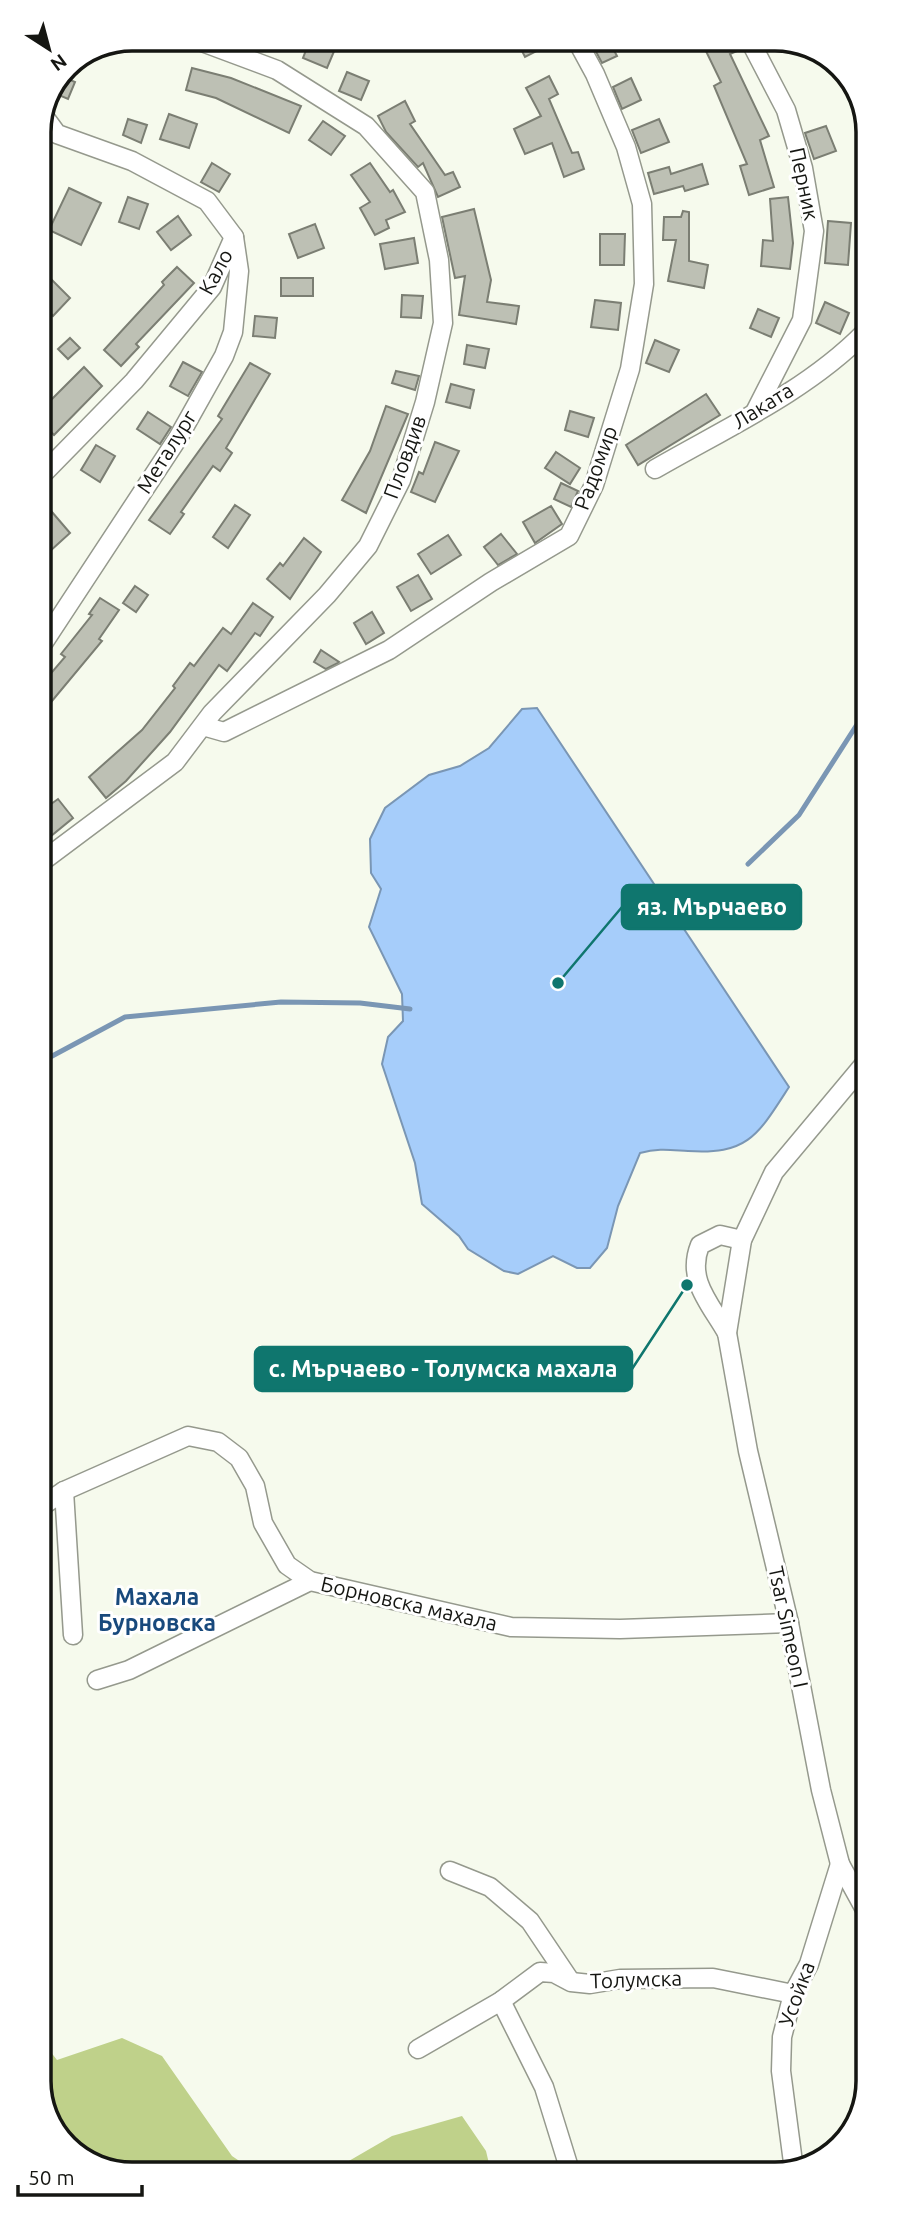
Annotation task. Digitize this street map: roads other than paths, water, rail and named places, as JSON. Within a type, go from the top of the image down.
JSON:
[{"type":"street","name":"Пловдив","points":[[51,855],[175,762],[203,726],[327,595],[368,546],[401,480],[425,402],[443,323],[439,260],[425,192],[366,126],[277,70],[228,51]]},
{"type":"street","name":"Радомир","points":[[203,726],[223,732],[324,684],[389,650],[491,582],[569,536],[594,485],[630,369],[644,284],[642,204],[639,192],[626,147],[583,51]]},
{"type":"street","name":"Перник","points":[[755,51],[786,110],[803,168],[814,231],[802,320],[755,412]]},
{"type":"street","name":"Кало","points":[[51,126],[57,134],[132,162],[207,201],[234,237],[212,287],[134,381],[51,467]]},
{"type":"street","name":"Металург","points":[[51,631],[178,438],[224,356],[233,332],[238,303],[239,271],[234,237]]},
{"type":"street","name":"Лаката","points":[[655,469],[755,412],[840,357],[856,340]]},
{"type":"street","points":[[727,1333],[742,1240],[774,1172],[856,1074]]},
{"type":"street","points":[[727,1333],[696,1279],[693,1262],[700,1245],[720,1235],[742,1240]]},
{"type":"street","name":"Tsar Simeon I","points":[[727,1333],[748,1451],[789,1623],[821,1790],[840,1864],[856,1893]]},
{"type":"street","name":"Борновска махала","points":[[51,1500],[64,1491],[188,1436],[218,1442],[239,1458],[255,1486],[263,1523],[287,1565],[310,1581],[511,1627],[620,1629],[789,1623]]},
{"type":"street","points":[[64,1491],[73,1635]]},
{"type":"street","points":[[97,1680],[130,1670],[310,1581]]},
{"type":"street","name":"Усойка","points":[[793,2160],[781,2071],[782,2038],[793,1994],[809,1965],[840,1864]]},
{"type":"street","points":[[450,1871],[490,1887],[530,1921],[571,1982]]},
{"type":"street","name":"Толумска","points":[[418,2049],[502,2001],[540,1972],[554,1973],[571,1982],[590,1984],[620,1979],[713,1978],[793,1994]]},
{"type":"street","points":[[502,2001],[544,2087],[567,2162]]},
{"type":"water","points":[[537,708],[789,1087],[769,1118],[738,1145],[708,1151],[653,1150],[640,1153],[618,1206],[607,1248],[590,1268],[577,1268],[553,1256],[518,1274],[504,1271],[468,1249],[459,1236],[422,1204],[415,1163],[382,1064],[388,1037],[403,1021],[402,994],[369,927],[381,889],[371,873],[370,839],[385,808],[429,775],[460,766],[489,748],[522,709]]},
{"type":"waterway","points":[[748,864],[799,815],[856,726]]},
{"type":"waterway","points":[[51,1057],[125,1017],[281,1002],[360,1003],[410,1009]]},
{"type":"place","name":"яз. Мърчаево","points":[[558,983]]},
{"type":"place","name":"с. Мърчаево - Толумска махала","points":[[687,1285]]},
{"type":"district","name":"Махала Бурновска","points":[[157,1610]]}]
